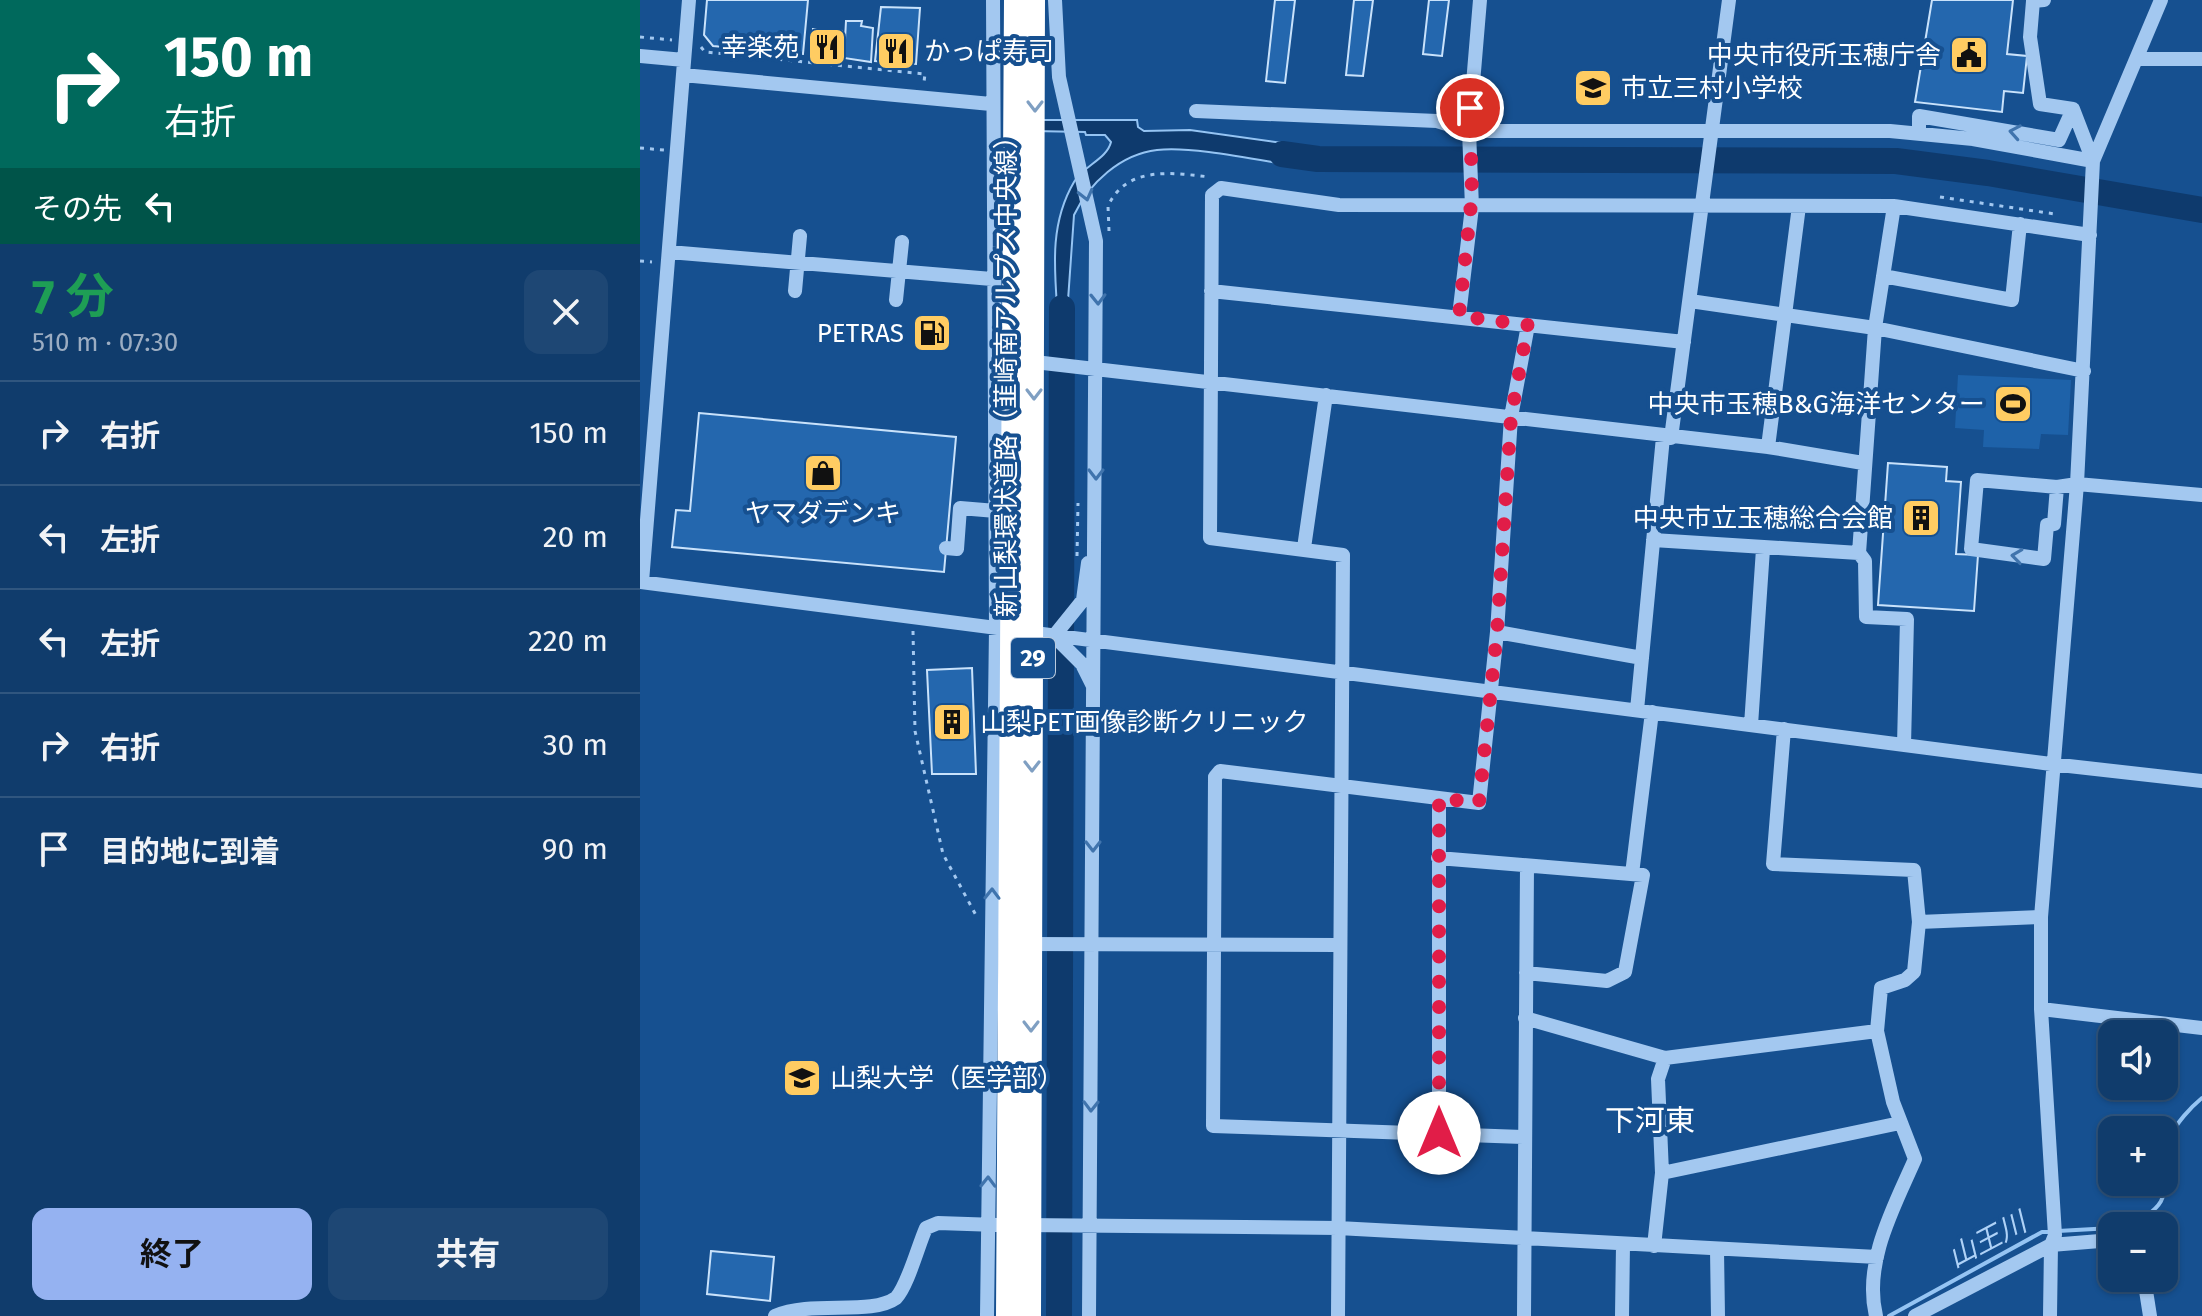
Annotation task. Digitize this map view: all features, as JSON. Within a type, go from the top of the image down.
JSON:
[{"type":"highway","name":"新山梨環状道路（韮崎南アルプス中央線）","points":[[1008,1316],[1016,0]]},
{"type":"highway","name":"新山梨環状道路（韮崎南アルプス中央線）","points":[[1029,1316],[1033,0]]},
{"type":"street","points":[[689,0],[669,252],[647,426],[641,582],[1046,635],[1072,646],[1096,641],[2202,781]]},
{"type":"street","points":[[987,1316],[996,628],[996,361],[992,279],[991,104],[993,0]]},
{"type":"street","points":[[1055,0],[1056,46],[1064,105],[1095,231],[1096,641],[1089,1316]]},
{"type":"street","points":[[1459,316],[1472,207],[1469,138],[1480,0]]},
{"type":"street","points":[[1632,874],[1644,711],[1642,658],[1653,540],[1690,301],[1729,0]]},
{"type":"street","points":[[2044,0],[2033,1],[2030,37],[2040,104],[2073,109]]},
{"type":"street","points":[[2050,1316],[2054,1233],[2041,1009],[2041,917],[2051,764],[2077,484],[2093,161],[2161,0]]},
{"type":"street","points":[[640,56],[684,68],[991,104]]},
{"type":"street","points":[[2137,59],[2202,59]]},
{"type":"street","points":[[1919,134],[1919,116],[2059,140],[2073,109]]},
{"type":"street","points":[[2073,109],[2093,161]]},
{"type":"street","points":[[1196,111],[1437,121],[1469,138],[1712,130],[1919,134],[1973,139],[2093,161]]},
{"type":"street","points":[[1338,1316],[1338,945],[1343,555],[1210,538],[1212,195],[1221,188],[1339,205],[1894,206],[2090,235]]},
{"type":"street","points":[[1768,447],[1799,206]]},
{"type":"street","points":[[1894,206],[1875,328],[1859,553],[1865,561],[1866,617],[1907,619],[1904,745]]},
{"type":"street","points":[[1883,276],[2012,300],[2020,224]]},
{"type":"street","points":[[795,291],[800,236]]},
{"type":"street","points":[[896,300],[902,242]]},
{"type":"street","points":[[669,252],[992,279]]},
{"type":"street","points":[[1211,291],[1684,342]]},
{"type":"street","points":[[1690,301],[1875,328],[2084,371]]},
{"type":"street","points":[[1523,1137],[1339,1127],[1213,1126],[1215,777],[1220,771],[1342,789],[1479,803],[1488,691],[1497,632],[1511,417],[1528,325]]},
{"type":"street","points":[[996,361],[1048,361],[1667,438],[1768,447],[1863,463]]},
{"type":"street","points":[[1304,548],[1326,395]]},
{"type":"street","points":[[2057,487],[2054,524],[2047,525],[2044,559],[1971,549],[1977,480],[2057,487],[2077,484],[2202,495]]},
{"type":"street","points":[[946,548],[957,549],[960,508],[996,511]]},
{"type":"street","points":[[994,715],[1006,671],[1073,615],[1086,590],[1091,524],[1096,508]]},
{"type":"street","points":[[1653,540],[1859,553]]},
{"type":"street","points":[[1751,725],[1763,549]]},
{"type":"street","points":[[996,579],[1017,612],[1046,635]]},
{"type":"street","points":[[1497,632],[1642,658]]},
{"type":"street","points":[[1072,646],[1095,690]]},
{"type":"street","points":[[1784,729],[1773,864],[1914,870],[1919,922],[1914,972],[1905,980],[1881,988],[1877,1031],[1900,1123],[1915,1159],[1884,1229],[1877,1257],[1872,1314]]},
{"type":"street","points":[[1439,798],[1439,1133]]},
{"type":"street","points":[[1438,858],[1643,875],[1625,972],[1607,981],[1526,973]]},
{"type":"street","points":[[1524,1316],[1527,866]]},
{"type":"street","points":[[1919,922],[2041,917]]},
{"type":"street","points":[[991,944],[1338,945]]},
{"type":"street","points":[[2041,1009],[2202,1028]]},
{"type":"street","points":[[1525,1018],[1665,1058],[1877,1031]]},
{"type":"street","points":[[1654,1246],[1662,1173],[1658,1079],[1665,1058]]},
{"type":"street","points":[[1662,1173],[1900,1123]]},
{"type":"street","points":[[784,1315],[815,1308],[872,1315],[897,1298],[926,1228],[938,1223],[1338,1228],[1877,1257]]},
{"type":"street","points":[[1915,1316],[1938,1310],[2054,1233],[2098,1238]]},
{"type":"street","points":[[1622,1316],[1623,1245]]},
{"type":"street","points":[[1717,1250],[1718,1316]]},
{"type":"street","points":[[2146,1292],[2150,1316]]},
{"type":"path","points":[[640,37],[698,42],[705,52],[925,74],[923,88]]},
{"type":"path","points":[[914,617],[915,731],[943,854],[991,944]]},
{"type":"shaded area","points":[[1032,120],[1137,120],[1138,127],[1144,131],[1190,130],[1318,148],[1316,169],[1213,152],[1173,149],[1144,153],[1119,164],[1097,181],[1074,215],[1065,343],[1059,343],[1055,261],[1059,221],[1074,182],[1105,153],[1111,142],[1105,135],[1086,135],[1085,132],[1033,131]]},
{"type":"shaded area","name":"中央市玉穂B&G海洋センター","points":[[1958,375],[2071,380],[2068,435],[2041,434],[2039,449],[1983,447],[1984,430],[1955,428]]},
{"type":"building","points":[[707,0],[808,0],[803,54],[713,46],[704,35]]},
{"type":"building","points":[[1275,0],[1295,0],[1285,83],[1266,81]]},
{"type":"building","points":[[1354,0],[1373,0],[1363,76],[1346,75]]},
{"type":"building","points":[[1429,0],[1449,0],[1442,56],[1423,54]]},
{"type":"building","name":"中央市役所玉穂庁舎","points":[[1932,0],[2013,0],[2007,54],[2027,56],[2023,93],[2004,91],[2002,112],[1915,102]]},
{"type":"building","points":[[881,7],[920,8],[916,64],[875,61]]},
{"type":"building","points":[[846,21],[862,21],[861,26],[873,28],[871,62],[844,58]]},
{"type":"building","points":[[813,29],[842,31],[840,58],[812,57]]},
{"type":"building","name":"ヤマダデンキ","points":[[699,413],[956,437],[944,572],[672,547],[676,510],[690,511]]},
{"type":"building","name":"中央市立玉穂総合会館","points":[[1888,463],[1947,467],[1946,481],[1961,482],[1956,554],[1978,555],[1974,611],[1878,605]]},
{"type":"building","name":"山梨PET画像診断クリニック","points":[[972,668],[976,774],[932,774],[927,670]]},
{"type":"building","points":[[711,1251],[774,1257],[770,1301],[707,1294]]},
{"type":"waterway","points":[[1282,154],[1318,159],[1896,161],[1988,173],[2202,210]]},
{"type":"waterway","points":[[1059,1316],[1062,308]]},
{"type":"waterway","name":"山王川","points":[[2150,1212],[2163,1198],[2170,1138],[2184,1116],[2202,1098]]},
{"type":"waterway","name":"山王川","points":[[2058,1231],[2098,1229]]},
{"type":"waterway","name":"山王川","points":[[1889,1316],[2042,1232],[2049,1232]]},
{"type":"place","name":"幸楽苑","points":[[827,47]]},
{"type":"place","name":"かっぱ寿司","points":[[896,51]]},
{"type":"place","name":"中央市役所玉穂庁舎","points":[[1969,55]]},
{"type":"place","name":"市立三村小学校","points":[[1593,88]]},
{"type":"place","name":"PETRAS","points":[[932,333]]},
{"type":"place","name":"中央市玉穂B&G海洋センター","points":[[2013,404]]},
{"type":"place","name":"ヤマダデンキ","points":[[823,473]]},
{"type":"place","name":"中央市立玉穂総合会館","points":[[1921,518]]},
{"type":"place","name":"山梨PET画像診断クリニック","points":[[952,722]]},
{"type":"place","name":"山梨大学（医学部）","points":[[802,1078]]},
{"type":"district","name":"下河東","points":[[1650,1121]]},
{"type":"route","points":[[1439,1133],[1439,798],[1479,803],[1488,691],[1497,632],[1511,417],[1528,325],[1459,316],[1472,195],[1470,108]]}]
